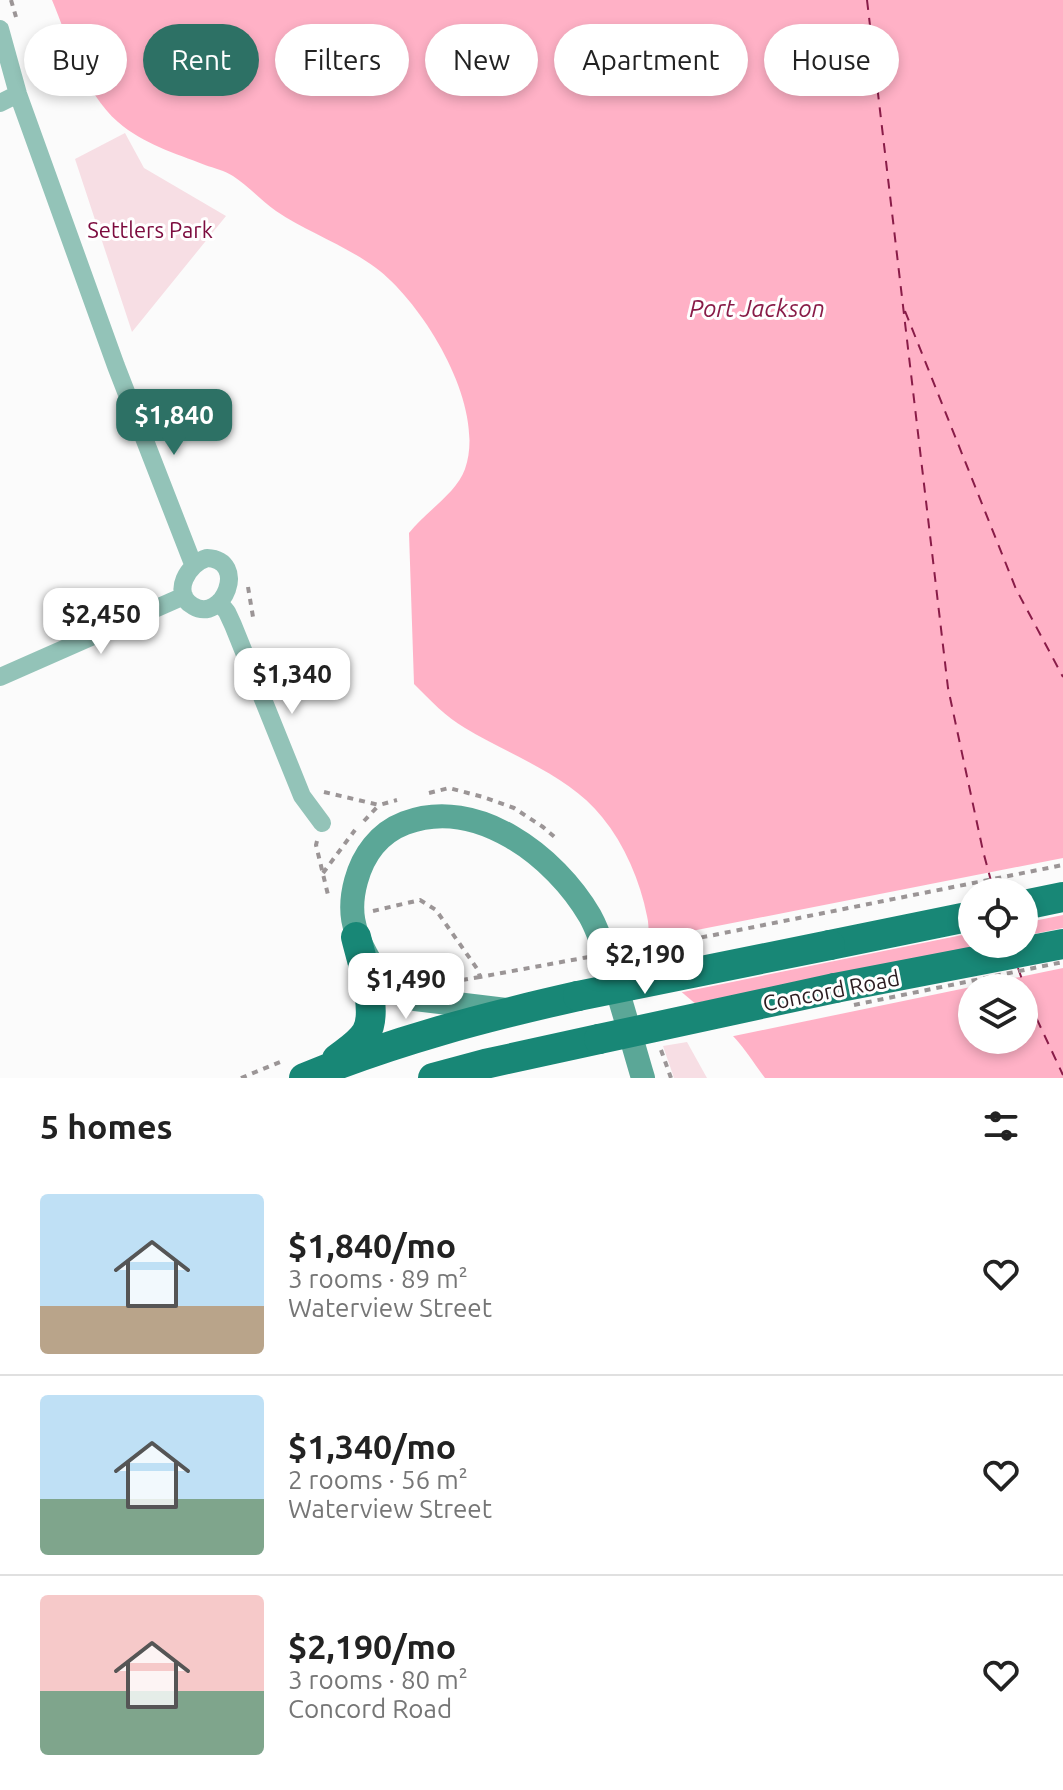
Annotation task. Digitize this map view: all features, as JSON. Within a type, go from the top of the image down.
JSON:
[{"type":"highway","points":[[1038,902],[1063,897]]},
{"type":"highway","name":"Concord Road","points":[[304,1069],[512,1010],[958,919]]},
{"type":"highway","points":[[304,1069],[353,1048],[371,1024],[371,1005],[354,924]]},
{"type":"highway","name":"Concord Road","points":[[433,1078],[835,988],[1063,944]]},
{"type":"main road","points":[[512,1010],[415,999],[404,996],[385,983],[354,924],[353,892],[363,860],[372,847],[397,826],[432,816],[452,816],[480,823],[530,849],[557,873],[592,919],[624,1010],[643,1078]]},
{"type":"street","points":[[0,29],[18,94],[116,366],[193,564]]},
{"type":"street","points":[[0,103],[18,94]]},
{"type":"street","points":[[214,558],[225,566],[228,589],[219,602],[199,609],[193,607],[184,596],[183,583],[193,564],[214,558]]},
{"type":"street","points":[[0,677],[184,596]]},
{"type":"street","points":[[219,602],[233,625],[302,796],[322,823]]},
{"type":"path","points":[[322,823],[316,845],[331,908],[354,924],[379,911],[420,900],[436,910],[480,977],[709,936],[1063,865]]},
{"type":"path","points":[[241,1078],[304,1069]]},
{"type":"green space","name":"Settlers Park","points":[[125,133],[144,168],[226,216],[132,332],[75,159]]},
{"type":"green space","points":[[687,1042],[707,1078],[674,1078],[663,1046]]},
{"type":"water","name":"Port Jackson","points":[[52,0],[1063,0],[1063,1078],[765,1078],[732,1035],[672,983],[651,948],[648,921],[636,877],[618,839],[602,817],[573,789],[556,778],[458,724],[414,684],[409,533],[461,478],[469,444],[467,416],[459,388],[431,331],[395,284],[376,268],[276,211],[230,174],[149,142],[128,130],[106,110],[96,96],[127,96],[127,24],[61,24]]},
{"type":"pier","points":[[1063,858],[1063,915],[1038,920],[1038,878],[961,878]]},
{"type":"pier","points":[[958,879],[958,936],[678,993],[666,983],[647,948],[646,940]]},
{"type":"pier","points":[[1063,928],[1063,968],[1034,974],[958,974],[958,990],[729,1037],[690,1004],[958,956],[1038,958],[1038,933]]},
{"type":"ferry route","points":[[867,0],[948,688],[990,878]]},
{"type":"ferry route","points":[[905,311],[1016,589],[1063,677]]},
{"type":"ferry route","points":[[1018,968],[1034,1013],[1063,1075]]}]
